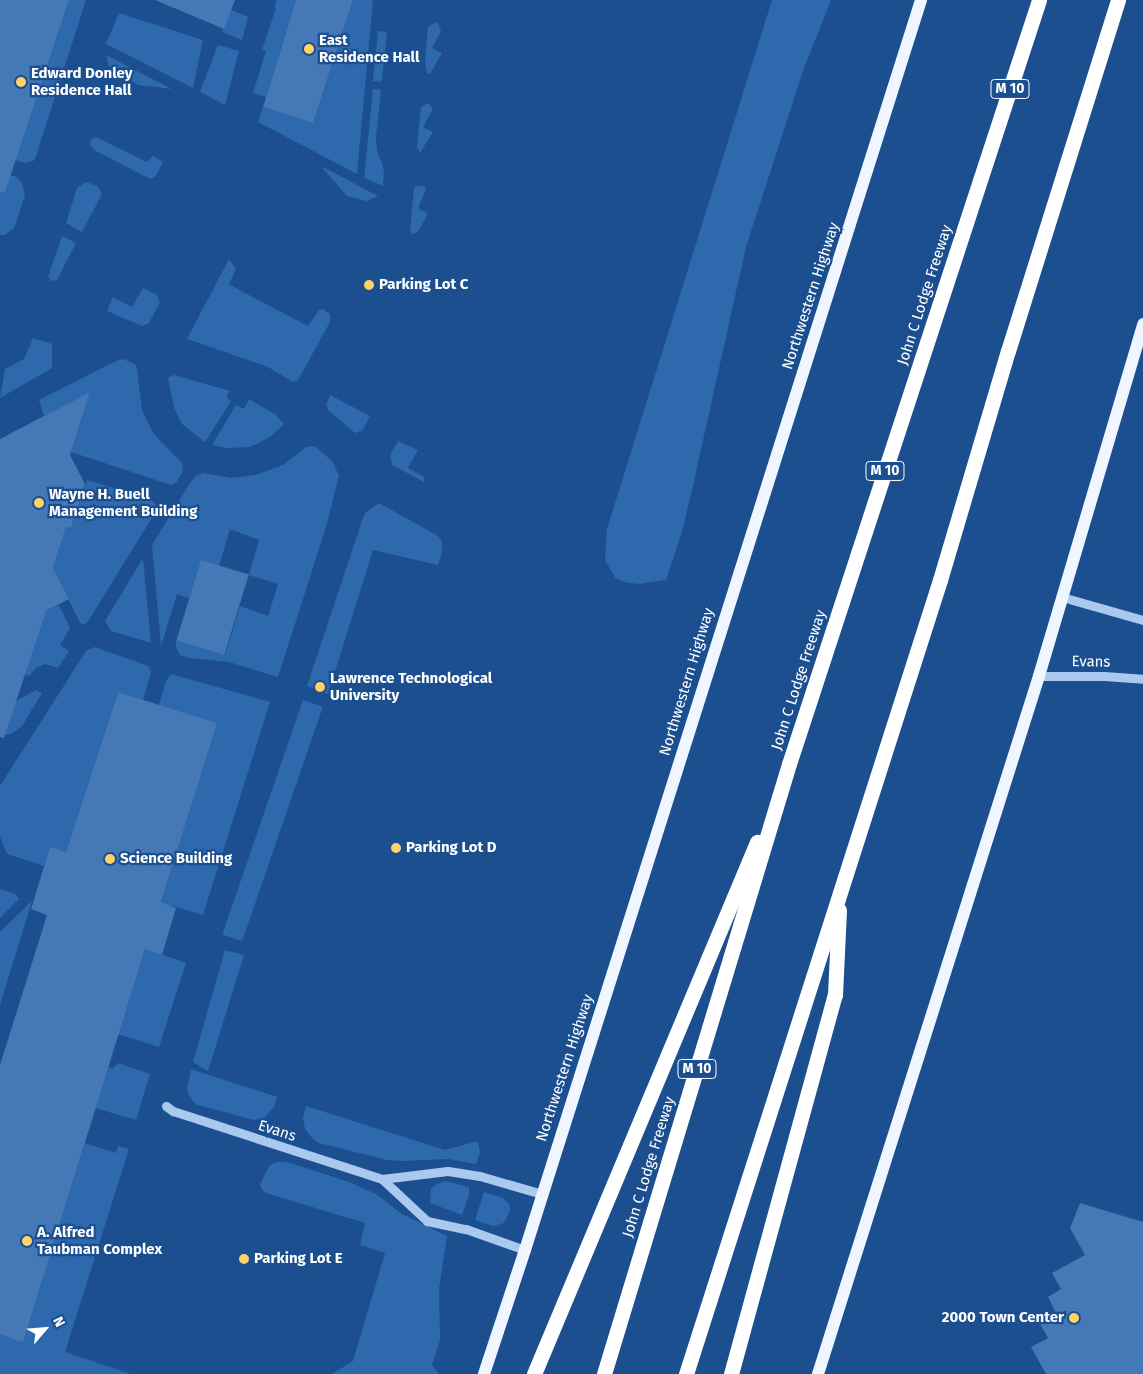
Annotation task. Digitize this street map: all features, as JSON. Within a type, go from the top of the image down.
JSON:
[{"type":"highway","name":"John C Lodge Freeway","points":[[604,1374],[790,764],[1038,0]]},
{"type":"highway","points":[[686,1374],[940,580],[1008,351],[1118,0]]},
{"type":"highway","points":[[534,1374],[790,764]]},
{"type":"highway","points":[[731,1374],[835,995],[840,889]]},
{"type":"main road","name":"Northwestern Highway","points":[[484,1374],[526,1250],[542,1194],[921,0]]},
{"type":"main road","points":[[818,1374],[1039,676],[1143,324]]},
{"type":"street","points":[[1062,598],[1143,620]]},
{"type":"street","name":"Evans","points":[[1039,676],[1104,676],[1143,679]]},
{"type":"street","name":"Evans","points":[[166,1106],[173,1111],[382,1179],[448,1171],[480,1176],[542,1194]]},
{"type":"street","name":"Evans","points":[[382,1179],[427,1221],[466,1229],[526,1250]]},
{"type":"shaded area","points":[[65,0],[86,0],[36,156],[33,161],[26,163],[15,160],[68,3]]},
{"type":"shaded area","points":[[277,0],[296,0],[266,97],[253,93],[266,51],[262,50]]},
{"type":"shaded area","points":[[353,0],[373,0],[357,174],[258,122],[263,107],[313,123]]},
{"type":"shaded area","points":[[772,0],[831,0],[804,68],[746,247],[682,532],[666,580],[638,584],[624,582],[615,578],[605,560],[607,529]]},
{"type":"shaded area","points":[[231,10],[248,17],[242,40],[222,32]]},
{"type":"shaded area","points":[[119,13],[203,40],[193,88],[106,44]]},
{"type":"shaded area","points":[[437,22],[441,31],[432,48],[442,53],[430,74],[427,73],[425,62],[428,27]]},
{"type":"shaded area","points":[[378,31],[387,32],[382,82],[373,81]]},
{"type":"shaded area","points":[[218,45],[239,51],[225,105],[200,92]]},
{"type":"shaded area","points":[[106,55],[172,89],[138,85],[109,66]]},
{"type":"shaded area","points":[[373,89],[381,90],[376,138],[377,150],[384,169],[383,186],[364,178]]},
{"type":"shaded area","points":[[428,103],[433,109],[423,127],[433,132],[420,153],[417,147],[421,107]]},
{"type":"shaded area","points":[[96,137],[147,162],[153,156],[163,162],[155,177],[150,179],[94,150],[90,144],[91,140]]},
{"type":"shaded area","points":[[321,166],[378,196],[367,201],[347,196]]},
{"type":"shaded area","points":[[15,176],[21,181],[25,195],[14,228],[5,235],[0,235],[0,177]]},
{"type":"shaded area","points":[[86,182],[98,186],[102,194],[82,232],[66,223],[77,188]]},
{"type":"shaded area","points":[[416,186],[424,186],[426,189],[418,208],[428,214],[418,232],[412,234],[410,230],[414,189]]},
{"type":"shaded area","points":[[62,236],[76,243],[57,280],[52,281],[48,277]]},
{"type":"shaded area","points":[[229,259],[236,269],[229,284],[245,293],[308,326],[319,310],[323,309],[330,314],[330,322],[298,380],[293,382],[268,367],[187,339]]},
{"type":"shaded area","points":[[143,288],[157,295],[160,302],[149,323],[142,326],[107,311],[113,297],[132,307]]},
{"type":"shaded area","points":[[33,338],[52,344],[52,368],[0,398],[5,369],[24,359]]},
{"type":"shaded area","points":[[123,359],[135,364],[142,410],[153,433],[182,463],[183,470],[176,483],[171,485],[71,452],[90,392],[44,416],[39,400]]},
{"type":"shaded area","points":[[174,375],[230,391],[226,397],[231,401],[205,442],[182,424],[174,408],[168,378]]},
{"type":"shaded area","points":[[330,395],[370,416],[362,431],[355,433],[329,411],[326,405]]},
{"type":"shaded area","points":[[249,399],[276,415],[284,424],[270,437],[250,447],[227,448],[212,445],[236,405],[244,409]]},
{"type":"shaded area","points":[[398,441],[418,450],[408,468],[424,477],[424,482],[392,465],[390,455]]},
{"type":"shaded area","points":[[306,447],[316,447],[333,462],[339,476],[326,527],[278,677],[229,662],[189,658],[180,655],[176,648],[176,640],[225,655],[240,606],[268,616],[278,584],[249,575],[259,540],[230,529],[219,566],[189,598],[177,594],[161,646],[152,545],[190,483],[196,476],[203,473],[231,478],[256,475],[283,465]]},
{"type":"shaded area","points":[[87,480],[151,499],[158,508],[87,623],[83,625],[80,623],[53,568],[66,527],[71,528]]},
{"type":"shaded area","points":[[379,503],[438,536],[442,542],[442,553],[438,565],[373,550],[328,694],[307,686],[362,521],[366,512]]},
{"type":"shaded area","points":[[143,558],[151,643],[111,631],[105,621]]},
{"type":"shaded area","points":[[59,605],[70,628],[60,645],[69,651],[58,668],[45,664],[37,667],[29,676],[0,667],[46,611]]},
{"type":"shaded area","points":[[95,647],[148,666],[151,672],[143,700],[118,692],[66,852],[50,847],[44,866],[7,854],[0,836],[0,786],[86,651]]},
{"type":"shaded area","points":[[171,674],[270,702],[203,915],[165,904],[159,909],[216,723],[159,705],[166,681]]},
{"type":"shaded area","points":[[36,690],[42,693],[22,726],[11,734],[0,737],[14,702]]},
{"type":"shaded area","points":[[303,700],[323,707],[242,941],[222,934]]},
{"type":"shaded area","points":[[0,889],[15,894],[19,899],[0,918]]},
{"type":"shaded area","points":[[32,901],[0,1005],[0,932]]},
{"type":"shaded area","points":[[147,943],[152,951],[186,963],[159,1047],[118,1034]]},
{"type":"shaded area","points":[[225,950],[244,955],[208,1071],[193,1062]]},
{"type":"shaded area","points":[[118,1063],[150,1074],[136,1120],[95,1108],[108,1067],[113,1068]]},
{"type":"shaded area","points":[[191,1069],[277,1097],[274,1107],[264,1118],[254,1120],[198,1105],[193,1102],[187,1090]]},
{"type":"shaded area","points":[[306,1106],[445,1150],[478,1141],[480,1153],[476,1164],[448,1159],[403,1161],[387,1160],[319,1143],[305,1129],[303,1119]]},
{"type":"shaded area","points":[[85,1143],[116,1153],[118,1146],[129,1149],[65,1352],[131,1374],[0,1374],[0,1334],[23,1341]]},
{"type":"shaded area","points":[[277,1162],[287,1162],[349,1182],[376,1194],[402,1214],[447,1236],[439,1289],[440,1340],[432,1365],[439,1374],[332,1374],[353,1361],[385,1253],[360,1245],[365,1223],[266,1193],[262,1190],[260,1185],[264,1176],[270,1165]]},
{"type":"shaded area","points":[[445,1181],[469,1187],[469,1195],[462,1215],[430,1203],[431,1189]]},
{"type":"shaded area","points":[[484,1192],[503,1198],[509,1204],[510,1211],[504,1223],[493,1226],[475,1220]]},
{"type":"building","name":"Edward Donley Residence Hall","points":[[0,0],[69,0],[5,192],[0,192]]},
{"type":"building","points":[[155,0],[235,0],[224,29]]},
{"type":"building","name":"East Residence Hall","points":[[296,0],[353,0],[313,123],[263,107]]},
{"type":"building","name":"Wayne H. Buell Management Building","points":[[90,392],[70,455],[85,484],[71,528],[66,527],[53,568],[69,599],[46,611],[4,738],[0,737],[0,439]]},
{"type":"building","points":[[201,560],[249,575],[224,655],[176,640]]},
{"type":"building","name":"Science Building","points":[[118,692],[217,723],[161,902],[176,908],[162,955],[145,949],[23,1342],[0,1334],[0,1065],[47,915],[31,909],[50,847],[66,852]]},
{"type":"building","points":[[1080,1203],[1143,1222],[1143,1374],[1046,1374],[1031,1347],[1048,1338],[1039,1322],[1056,1313],[1048,1297],[1061,1289],[1052,1273],[1085,1255],[1070,1228]]},
{"type":"place","name":"East Residence Hall","points":[[309,49]]},
{"type":"place","name":"Edward Donley Residence Hall","points":[[21,82]]},
{"type":"place","name":"Parking Lot C","points":[[369,285]]},
{"type":"place","name":"Wayne H. Buell Management Building","points":[[39,503]]},
{"type":"place","name":"Lawrence Technological University","points":[[320,687]]},
{"type":"place","name":"Parking Lot D","points":[[396,848]]},
{"type":"place","name":"Science Building","points":[[110,859]]},
{"type":"place","name":"A. Alfred Taubman Complex","points":[[27,1241]]},
{"type":"place","name":"Parking Lot E","points":[[244,1259]]},
{"type":"place","name":"2000 Town Center","points":[[1074,1318]]}]
